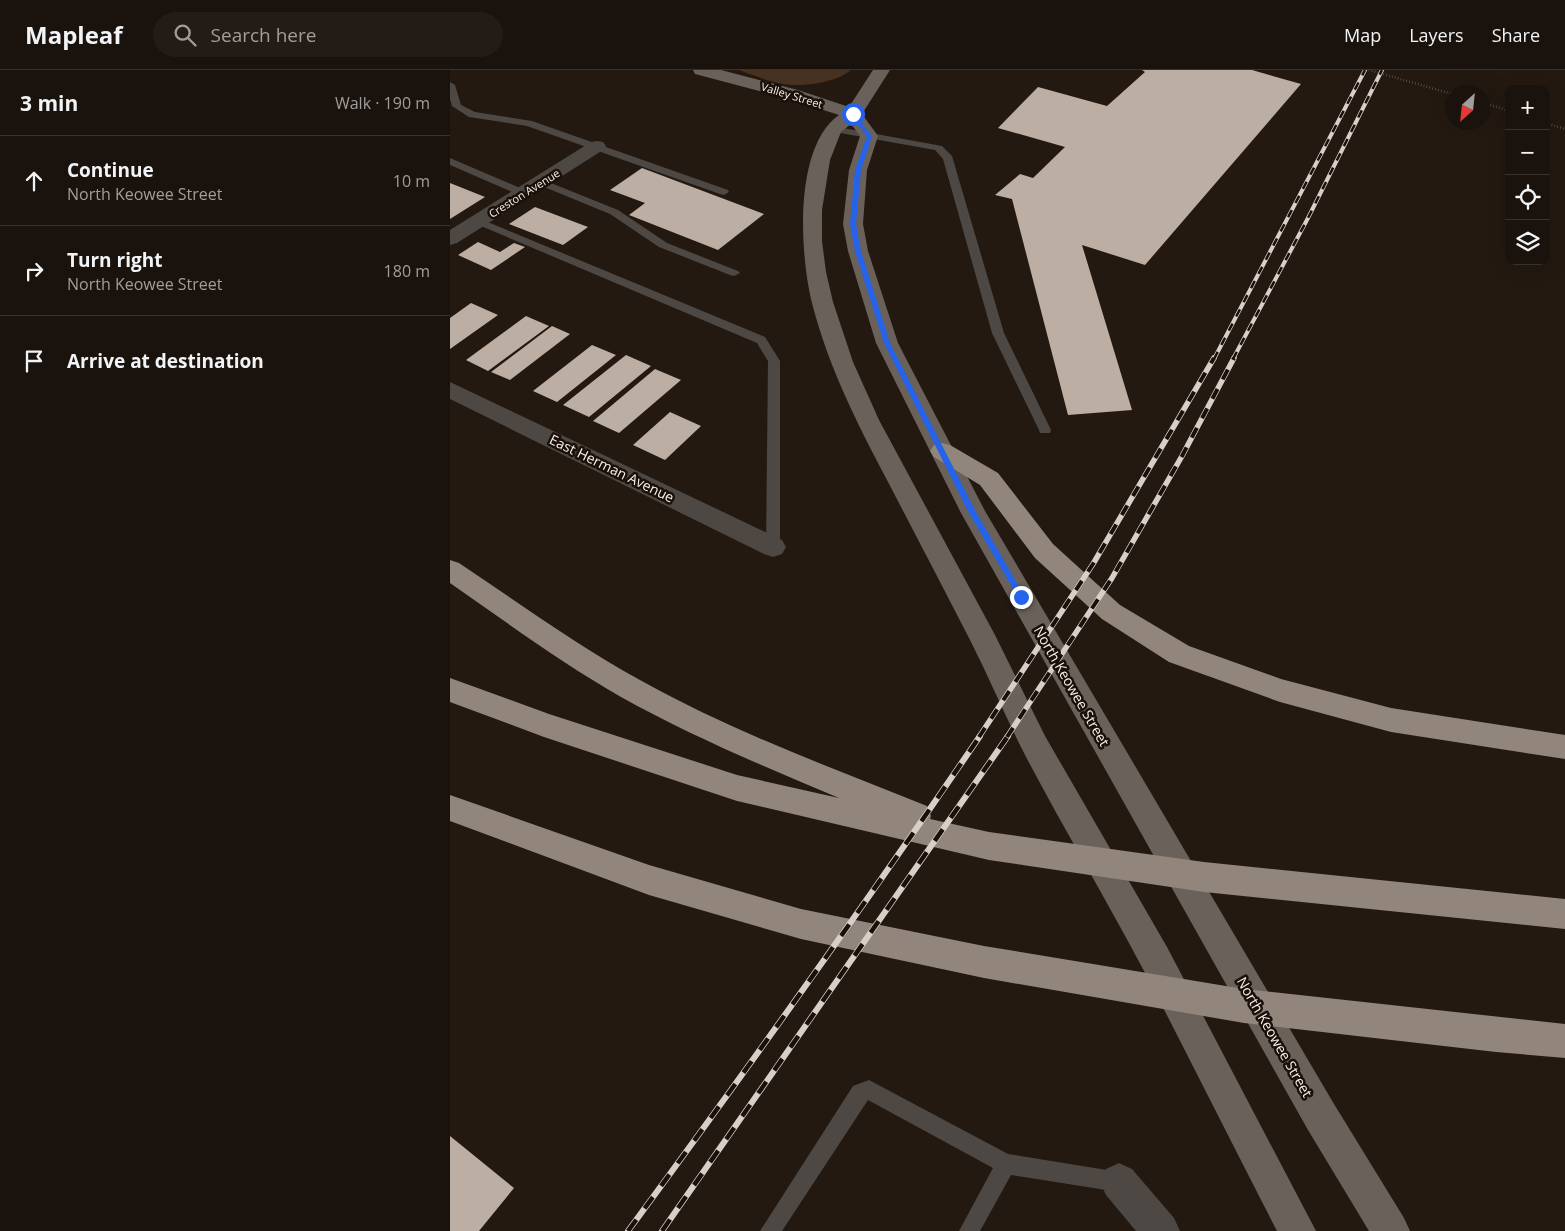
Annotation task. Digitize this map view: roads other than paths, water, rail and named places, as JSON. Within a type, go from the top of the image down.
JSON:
[{"type":"highway","points":[[942,451],[989,480],[1044,551],[1110,612],[1179,654],[1280,690],[1391,720],[1565,747]]},
{"type":"highway","points":[[450,570],[569,652],[657,703],[769,755],[988,846]]},
{"type":"highway","points":[[450,690],[544,724],[736,788],[988,846],[1204,877],[1393,898],[1565,914]]},
{"type":"highway","points":[[450,808],[649,880],[801,924],[984,962],[1244,1006],[1496,1036],[1565,1041]]},
{"type":"main road","name":"Valley Street","points":[[701,70],[792,94],[853,114]]},
{"type":"main road","points":[[882,70],[853,114],[832,129],[820,164],[811,221],[812,260],[819,294],[850,383],[867,420],[985,643],[1036,745],[1155,958],[1297,1231]]},
{"type":"main road","points":[[853,114],[870,136]]},
{"type":"main road","name":"North Keowee Street","points":[[870,136],[858,170],[854,196],[853,224],[858,251],[887,343],[973,513],[1321,1117],[1391,1231]]},
{"type":"street","name":"Creston Avenue","points":[[450,239],[597,146]]},
{"type":"street","name":"East Herman Avenue","points":[[450,390],[773,547]]},
{"type":"street","points":[[1120,1182],[1161,1231]]},
{"type":"lane","points":[[450,85],[457,106],[472,115],[529,123],[724,192]]},
{"type":"lane","points":[[832,129],[938,148],[948,158],[998,333],[1045,430]]},
{"type":"lane","points":[[450,161],[523,193]]},
{"type":"lane","points":[[541,182],[614,212],[664,245],[734,273]]},
{"type":"lane","points":[[478,221],[761,340],[774,361],[773,547]]},
{"type":"lane","points":[[770,1231],[860,1093],[869,1090],[1006,1164],[1120,1182]]},
{"type":"lane","points":[[969,1231],[1006,1164]]},
{"type":"railway","points":[[1214,359],[1365,70]]},
{"type":"railway","points":[[1233,359],[1308,218],[1382,70]]},
{"type":"railway","points":[[979,737],[1093,564],[1214,358]]},
{"type":"railway","points":[[1007,737],[1112,578],[1182,456],[1234,358]]},
{"type":"railway","points":[[628,1231],[806,985],[980,736]]},
{"type":"railway","points":[[662,1231],[1008,736]]}]
